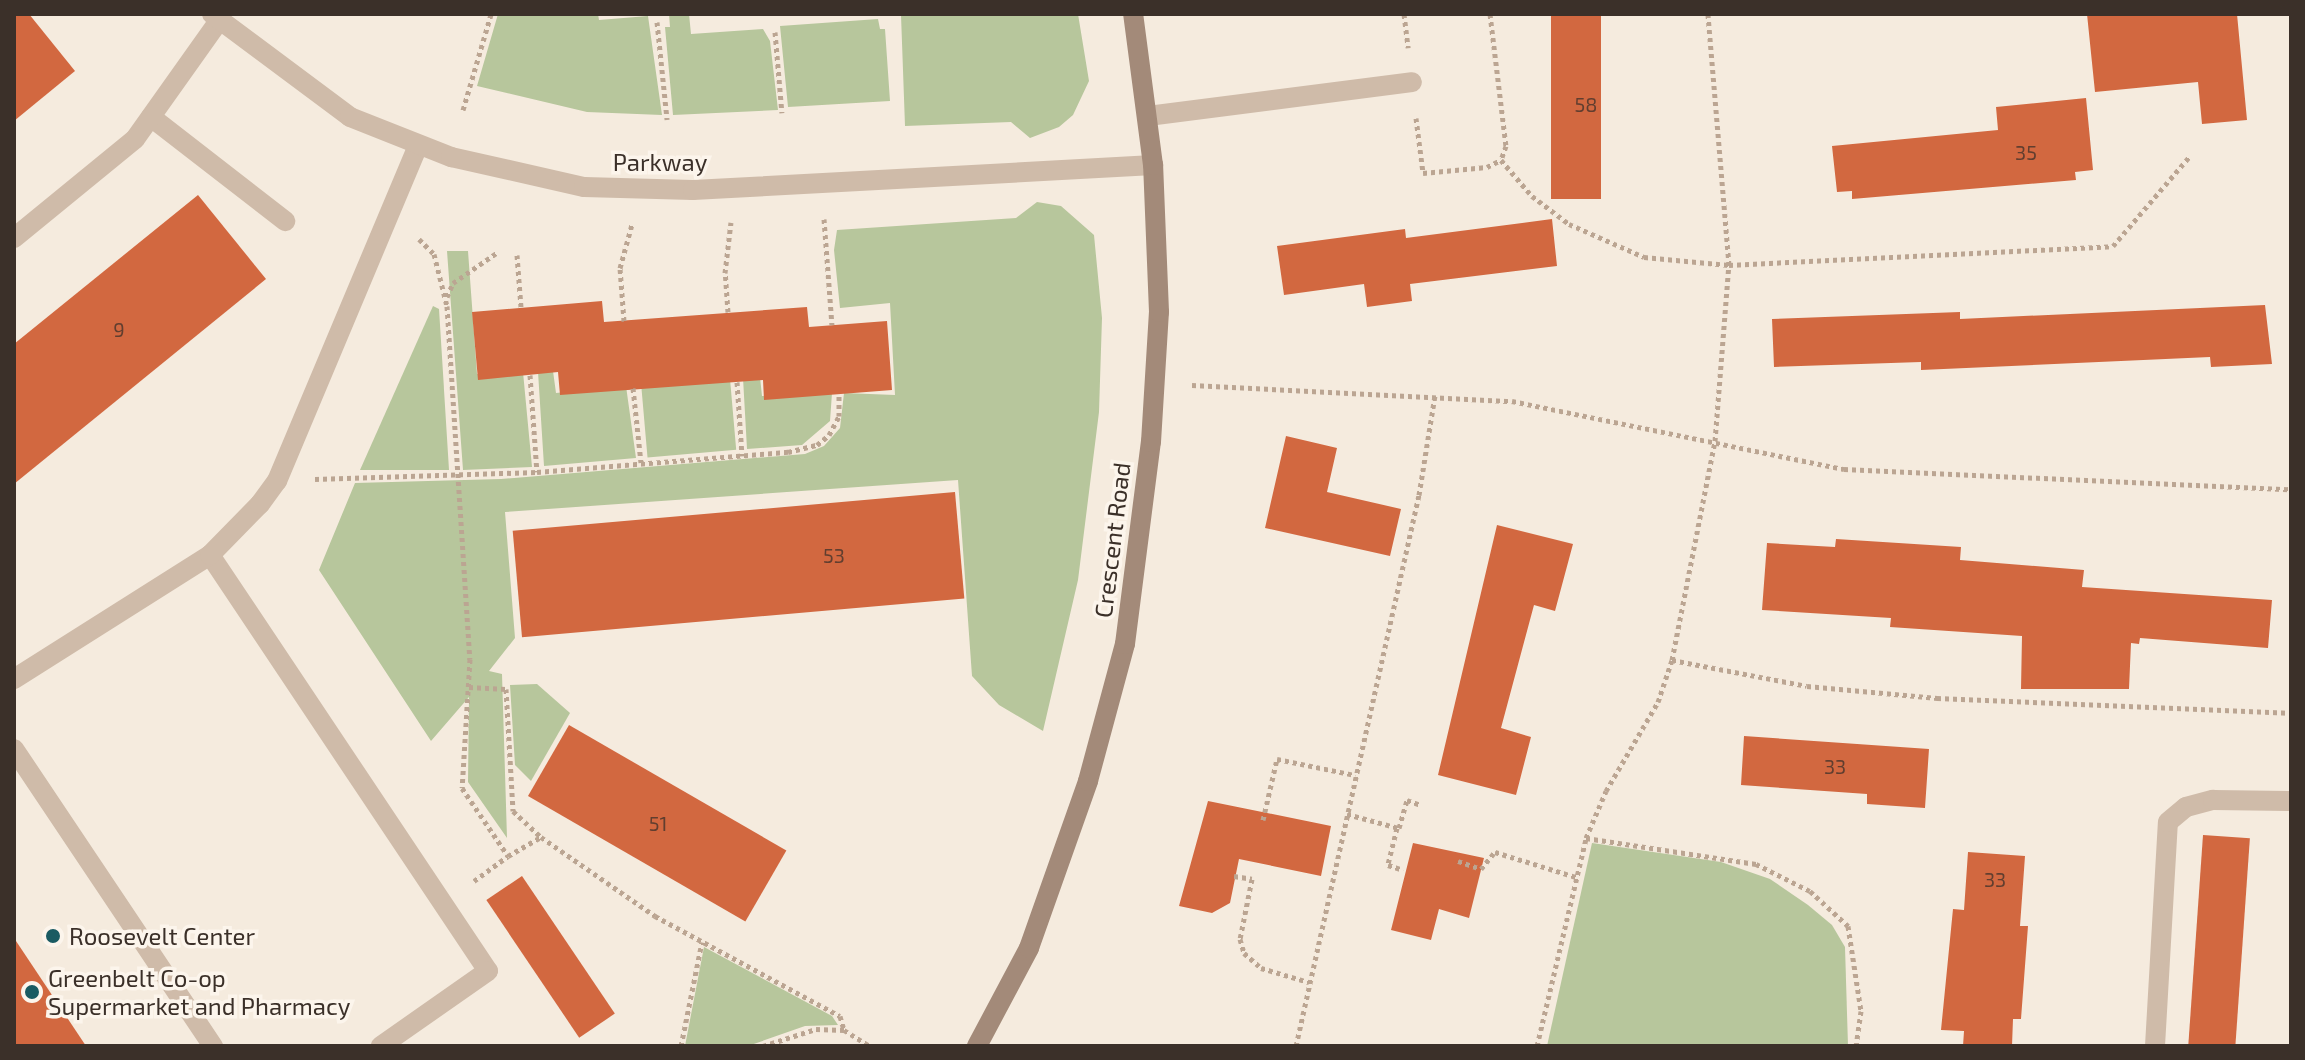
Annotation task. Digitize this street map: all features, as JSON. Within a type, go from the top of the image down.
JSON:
[{"type":"street","name":"Crescent Road","points":[[977,1046],[1029,948],[1109,705],[1125,644],[1155,384],[1159,312],[1153,165],[1133,14]]},
{"type":"street","points":[[14,238],[135,139],[216,18]]},
{"type":"street","name":"Parkway","points":[[216,18],[350,117],[418,146],[584,187],[641,190],[820,184],[1153,165]]},
{"type":"street","points":[[1148,116],[1412,82]]},
{"type":"street","points":[[151,117],[285,221]]},
{"type":"street","points":[[14,679],[210,555],[277,481],[418,146]]},
{"type":"street","points":[[210,555],[488,971],[381,1046]]},
{"type":"street","points":[[14,749],[213,1046]]},
{"type":"street","points":[[2155,1046],[2168,822],[2186,807],[2213,800],[2291,801]]},
{"type":"path","points":[[463,110],[491,14]]},
{"type":"path","points":[[1404,14],[1423,173],[1487,167],[1501,160],[1506,146],[1490,14]]},
{"type":"path","points":[[1537,1046],[1586,838],[1606,791],[1658,702],[1672,660],[1715,441],[1729,265],[1708,14]]},
{"type":"path","points":[[657,22],[667,119]]},
{"type":"path","points":[[775,32],[782,113]]},
{"type":"path","points":[[1501,160],[1532,196],[1604,243],[1686,265],[1729,265],[2113,246],[2189,157]]},
{"type":"path","points":[[820,184],[832,325]]},
{"type":"path","points":[[728,312],[725,273],[735,187]]},
{"type":"path","points":[[624,321],[620,268],[641,190]]},
{"type":"path","points":[[425,240],[447,306],[469,687],[462,788],[508,856]]},
{"type":"path","points":[[447,306],[453,283],[498,252]]},
{"type":"path","points":[[517,255],[521,307]]},
{"type":"path","points":[[530,375],[537,472]]},
{"type":"path","points":[[737,382],[742,456]]},
{"type":"path","points":[[1155,384],[1512,401],[1844,469],[2291,489]]},
{"type":"path","points":[[633,388],[641,463]]},
{"type":"path","points":[[353,478],[537,472],[742,456],[817,445],[839,416],[839,394]]},
{"type":"path","points":[[1296,1046],[1419,495],[1435,395]]},
{"type":"path","points":[[1672,660],[1807,686],[1937,698],[2291,713]]},
{"type":"path","points":[[469,687],[506,689],[513,811],[541,837],[617,892],[840,1016],[844,1030]]},
{"type":"path","points":[[1263,820],[1277,759],[1355,775]]},
{"type":"path","points":[[1403,870],[1388,865],[1397,828],[1407,800],[1421,805]]},
{"type":"path","points":[[1347,814],[1397,828]]},
{"type":"path","points":[[474,881],[541,837]]},
{"type":"path","points":[[1586,838],[1756,864],[1810,891],[1848,926],[1861,1011],[1856,1046]]},
{"type":"path","points":[[1458,861],[1481,869],[1495,852],[1576,877]]},
{"type":"path","points":[[1234,876],[1252,879],[1240,939],[1251,963],[1309,982]]},
{"type":"path","points":[[681,1046],[702,942]]},
{"type":"path","points":[[763,1046],[816,1029],[844,1030],[870,1046]]},
{"type":"green space","points":[[498,14],[598,14],[599,20],[648,16],[662,115],[587,112],[477,86]]},
{"type":"green space","points":[[669,14],[689,14],[691,34],[763,29],[770,41],[778,110],[673,115],[665,27],[670,27]]},
{"type":"green space","points":[[1078,14],[1089,81],[1073,115],[1059,127],[1030,138],[1011,122],[905,126],[901,15]]},
{"type":"green space","points":[[878,19],[880,29],[885,29],[890,101],[788,107],[780,26]]},
{"type":"green space","points":[[1037,202],[1061,206],[1094,235],[1102,318],[1099,412],[1078,580],[1043,731],[999,705],[972,676],[958,480],[505,512],[515,638],[489,671],[502,674],[507,838],[468,782],[469,697],[431,741],[319,570],[355,483],[501,479],[805,454],[824,446],[840,428],[844,393],[895,395],[890,303],[840,308],[834,250],[837,230],[1016,218]]},
{"type":"green space","points":[[447,251],[468,251],[477,374],[523,372],[532,467],[463,470]]},
{"type":"green space","points":[[433,306],[439,309],[449,470],[360,470]]},
{"type":"green space","points":[[553,371],[556,393],[626,386],[636,458],[544,466],[538,372]]},
{"type":"green space","points":[[760,377],[762,396],[832,393],[830,421],[802,445],[747,449],[743,378]]},
{"type":"green space","points":[[730,379],[736,450],[648,457],[641,387]]},
{"type":"green space","points":[[537,684],[570,713],[531,781],[515,765],[510,685]]},
{"type":"green space","points":[[1592,843],[1721,862],[1770,879],[1808,905],[1832,925],[1845,947],[1848,1046],[1547,1046]]},
{"type":"green space","points":[[704,947],[832,1016],[838,1025],[805,1026],[748,1046],[685,1046]]},
{"type":"building","points":[[14,14],[29,14],[75,71],[14,121]]},
{"type":"building","points":[[1551,14],[1601,14],[1601,199],[1551,199]]},
{"type":"building","points":[[2087,14],[2237,14],[2247,120],[2202,124],[2198,82],[2095,92]]},
{"type":"building","points":[[2086,98],[2093,170],[2075,172],[2076,180],[1852,199],[1852,191],[1837,192],[1832,146],[1998,130],[1996,107]]},
{"type":"building","points":[[198,195],[266,279],[14,484],[14,344]]},
{"type":"building","points":[[1552,219],[1557,266],[1410,284],[1412,301],[1367,307],[1364,284],[1284,295],[1277,246],[1405,229],[1406,238]]},
{"type":"building","points":[[602,301],[604,322],[807,307],[809,327],[887,321],[892,390],[764,400],[763,380],[560,395],[558,372],[478,380],[472,312]]},
{"type":"building","points":[[2265,305],[2272,364],[2211,367],[2210,357],[1921,370],[1921,362],[1774,367],[1772,319],[1960,312],[1960,319]]},
{"type":"building","points":[[1286,436],[1337,448],[1327,492],[1401,509],[1390,556],[1265,528]]},
{"type":"building","points":[[955,492],[964,599],[522,637],[513,531]]},
{"type":"building","points":[[1497,525],[1573,544],[1555,611],[1534,605],[1501,728],[1531,737],[1516,795],[1438,775]]},
{"type":"building","points":[[1836,539],[1961,547],[1960,560],[2084,570],[2082,587],[2272,600],[2268,648],[2140,638],[2139,644],[2131,643],[2129,689],[2021,689],[2022,636],[1890,627],[1891,618],[1762,610],[1767,543],[1835,547]]},
{"type":"building","points":[[569,725],[786,850],[745,922],[528,796]]},
{"type":"building","points":[[1744,736],[1929,749],[1925,808],[1867,804],[1867,794],[1741,785]]},
{"type":"building","points":[[1208,801],[1331,826],[1321,876],[1239,859],[1230,903],[1212,913],[1179,906]]},
{"type":"building","points":[[2203,835],[2250,838],[2235,1046],[2188,1046]]},
{"type":"building","points":[[1413,843],[1484,858],[1469,918],[1439,909],[1431,940],[1391,930]]},
{"type":"building","points":[[1968,852],[2025,856],[2020,926],[2028,926],[2021,1019],[2013,1019],[2012,1046],[1963,1046],[1964,1031],[1941,1030],[1953,909],[1964,910]]},
{"type":"building","points":[[522,876],[615,1014],[579,1038],[486,900]]},
{"type":"building","name":"Greenbelt Co-op Supermarket and Pharmacy","points":[[14,938],[86,1046],[14,1046]]},
{"type":"place","name":"Roosevelt Center","points":[[53,936]]},
{"type":"place","name":"Greenbelt Co-op Supermarket and Pharmacy","points":[[32,992]]}]
